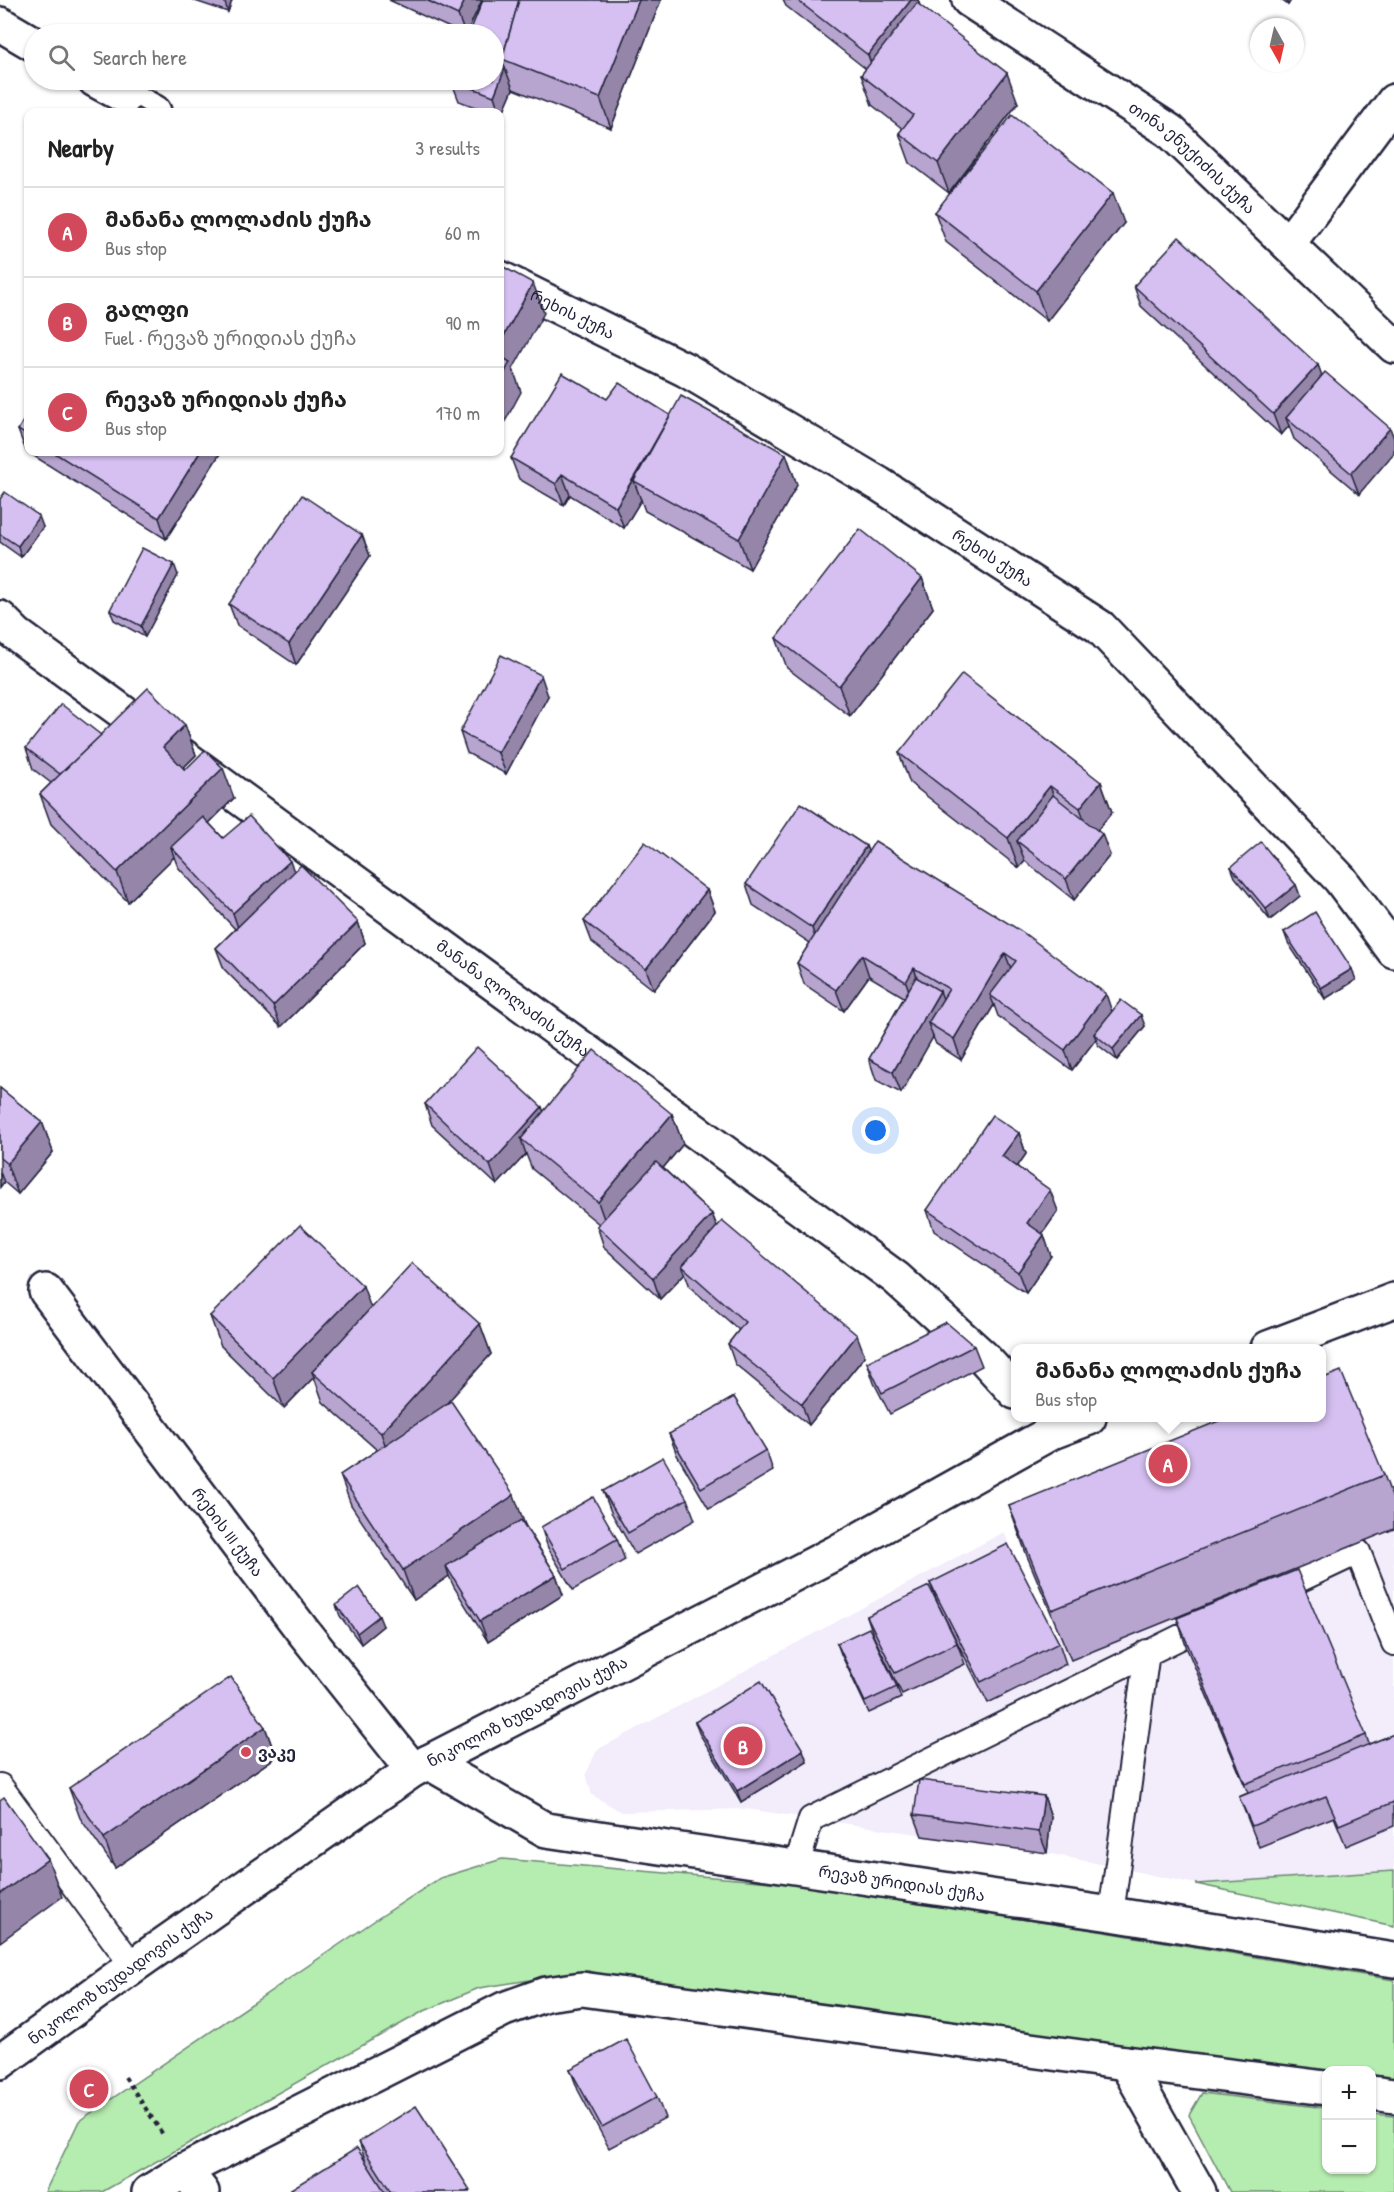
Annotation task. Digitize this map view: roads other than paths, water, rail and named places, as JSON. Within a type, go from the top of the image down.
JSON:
[{"type":"street","name":"თინა ენუქიძის ქუჩა","points":[[969,0],[1170,131],[1394,346]]},
{"type":"street","points":[[0,24],[24,38]]},
{"type":"street","points":[[113,90],[147,108]]},
{"type":"street","points":[[1288,244],[1394,101]]},
{"type":"street","name":"რეხის ქუჩა","points":[[504,280],[686,370],[879,484],[1100,627],[1340,879],[1394,951]]},
{"type":"street","name":"მანანა ლოლაძის ქუჩა","points":[[0,618],[16,634],[896,1278],[982,1356],[1011,1388]]},
{"type":"street","name":"რეხის III ქუჩა","points":[[46,1291],[302,1630],[421,1766]]},
{"type":"street","points":[[1278,1344],[1394,1300]]},
{"type":"street","name":"ნიკოლოზ ხუდადოვის ქუჩა","points":[[0,2062],[133,1966],[421,1766],[835,1552],[1045,1425],[1064,1422]]},
{"type":"street","name":"რევაზ ურიდიას ქუჩა","points":[[421,1766],[546,1830],[1111,1914],[1394,1960]]},
{"type":"street","points":[[149,2192],[185,2168],[504,2009],[546,1994],[582,1989],[1322,2088]]},
{"type":"street","points":[[1126,2063],[1199,2192]]},
{"type":"street","points":[[1376,2094],[1394,2096]]},
{"type":"lane","points":[[796,1867],[811,1819],[1147,1652],[1358,1552],[1394,1643]]},
{"type":"lane","points":[[1111,1914],[1147,1652]]},
{"type":"lane","points":[[0,1786],[133,1966]]},
{"type":"place","name":"მანანა ლოლაძის ქუჩა","points":[[1168,1464]]},
{"type":"place","name":"გალფი","points":[[743,1746]]},
{"type":"place","name":"ვაკე","points":[[246,1752]]},
{"type":"place","name":"რევაზ ურიდიას ქუჩა","points":[[89,2089]]}]
